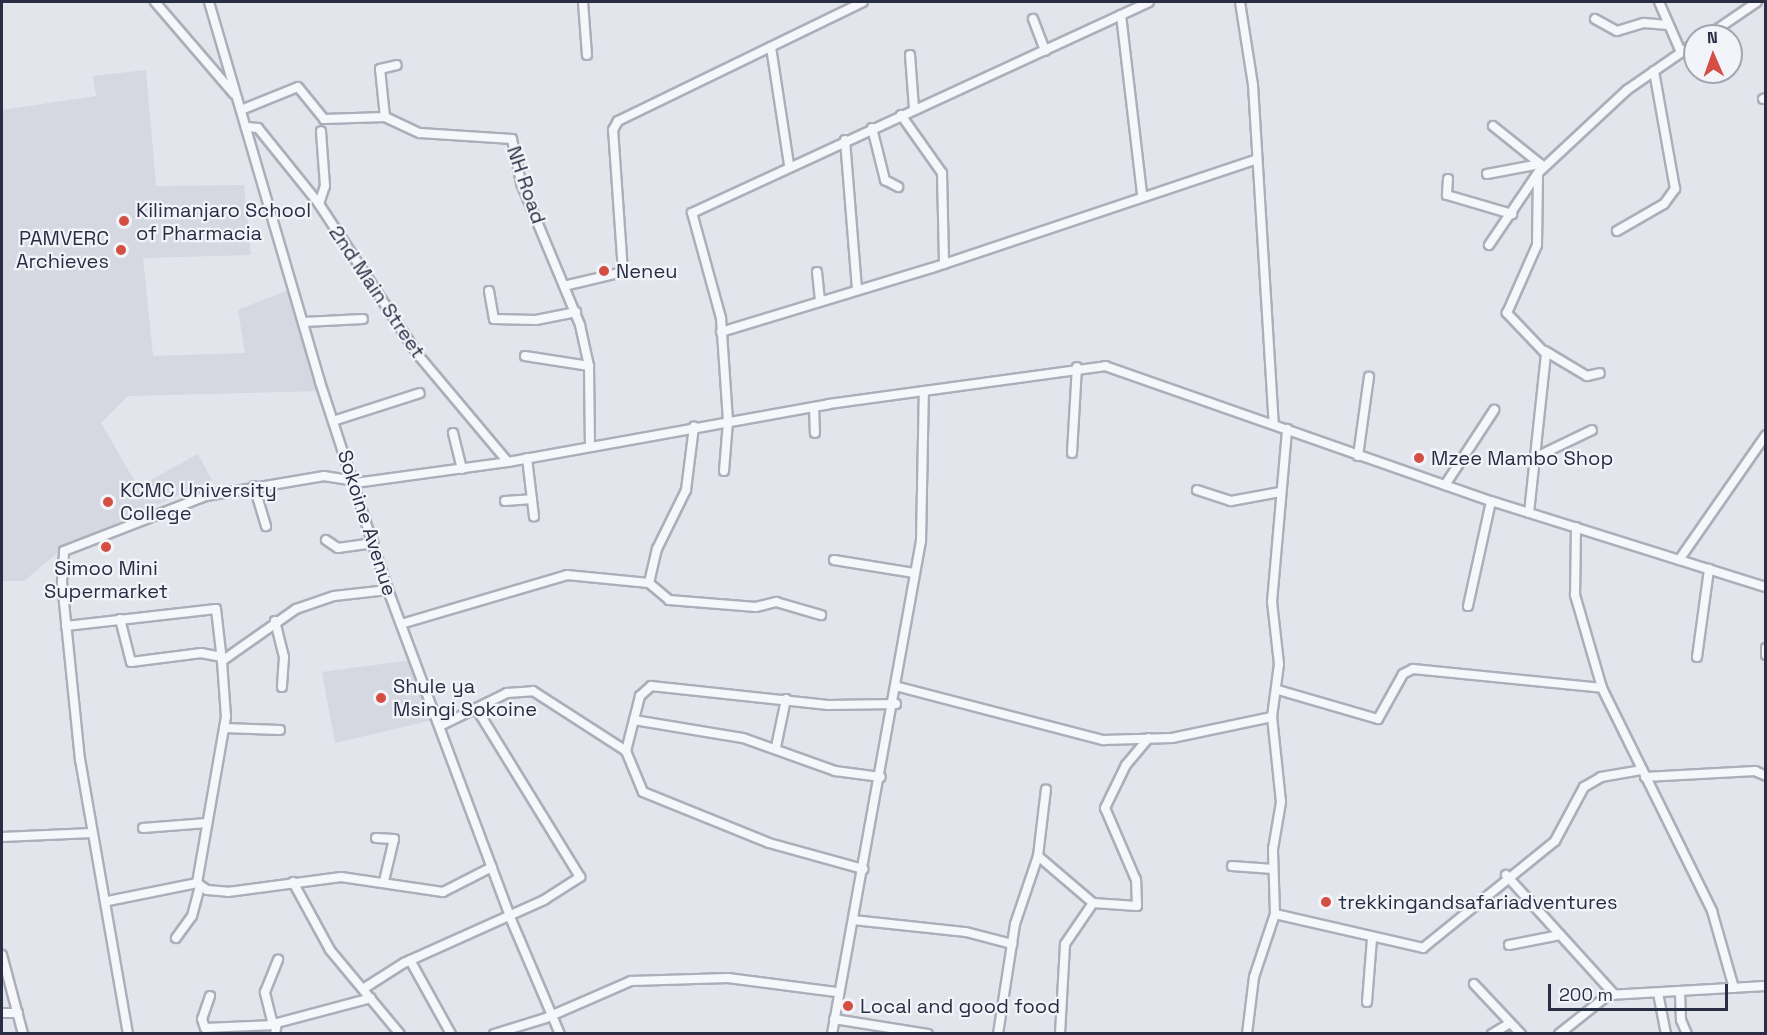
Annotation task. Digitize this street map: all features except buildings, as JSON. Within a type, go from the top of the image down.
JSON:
[{"type":"street","points":[[155,2],[236,95]]},
{"type":"street","name":"Sokoine Avenue","points":[[209,2],[333,421],[355,482],[388,590],[510,917],[560,1034]]},
{"type":"street","points":[[585,2],[587,55]]},
{"type":"street","points":[[568,285],[623,272],[614,130],[618,121],[863,2]]},
{"type":"street","points":[[724,471],[728,421],[719,301],[692,213],[789,165],[1045,51],[1121,15],[1135,5],[1149,2]]},
{"type":"street","points":[[1240,2],[1253,85],[1255,160],[1274,424]]},
{"type":"street","points":[[1490,245],[1540,168],[1654,71],[1681,52],[1659,2]]},
{"type":"street","points":[[1725,24],[1757,2]]},
{"type":"street","points":[[1121,15],[1142,195]]},
{"type":"street","points":[[1033,19],[1045,51]]},
{"type":"street","points":[[1595,19],[1617,31],[1644,23],[1668,25]]},
{"type":"street","points":[[771,47],[789,165]]},
{"type":"street","points":[[910,55],[914,108]]},
{"type":"street","points":[[385,117],[380,69],[398,64]]},
{"type":"street","points":[[1617,231],[1664,204],[1675,189],[1654,71]]},
{"type":"street","name":"NH Road","points":[[241,110],[298,87],[324,119],[385,117],[420,133],[512,139],[521,183],[568,285],[576,312],[589,366],[590,445]]},
{"type":"street","points":[[901,115],[942,172],[944,264]]},
{"type":"street","points":[[1493,126],[1540,168]]},
{"type":"street","name":"2nd Main Street","points":[[247,127],[258,128],[319,204],[419,356],[508,462]]},
{"type":"street","points":[[872,128],[885,180],[898,187]]},
{"type":"street","points":[[319,204],[325,186],[321,131]]},
{"type":"street","points":[[845,140],[857,288]]},
{"type":"street","points":[[721,332],[820,299],[944,264],[1142,195],[1255,160]]},
{"type":"street","points":[[1487,174],[1540,168]]},
{"type":"street","points":[[1540,168],[1537,245],[1507,316],[1545,351],[1587,376],[1600,373]]},
{"type":"street","points":[[1448,179],[1447,195],[1512,214]]},
{"type":"street","points":[[818,272],[820,299]]},
{"type":"street","points":[[489,291],[494,319],[536,320],[576,312]]},
{"type":"street","points":[[304,322],[363,320]]},
{"type":"street","points":[[1529,513],[1545,351]]},
{"type":"street","points":[[525,356],[589,366]]},
{"type":"street","points":[[128,1034],[108,901],[92,833],[66,626],[61,560],[68,546],[170,506],[254,486],[324,476],[355,482],[462,469],[814,407],[1077,367],[1105,366],[1491,501],[1576,526],[1766,588]]},
{"type":"street","points":[[1072,453],[1077,367]]},
{"type":"street","points":[[1358,456],[1369,377]]},
{"type":"street","points":[[832,1034],[836,992],[853,920],[896,704],[922,527],[924,391]]},
{"type":"street","points":[[333,421],[420,393]]},
{"type":"street","points":[[814,407],[815,433]]},
{"type":"street","points":[[1445,485],[1494,410]]},
{"type":"street","points":[[649,584],[657,549],[686,490],[694,428]]},
{"type":"street","points":[[1247,1034],[1254,977],[1275,914],[1273,869],[1281,802],[1272,717],[1278,690],[1272,602],[1287,429]]},
{"type":"street","points":[[1536,457],[1592,430]]},
{"type":"street","points":[[453,433],[462,469]]},
{"type":"street","points":[[1679,560],[1766,435]]},
{"type":"street","points":[[527,459],[534,517]]},
{"type":"street","points":[[254,486],[266,526]]},
{"type":"street","points":[[1197,489],[1231,501],[1280,492]]},
{"type":"street","points":[[505,501],[532,499]]},
{"type":"street","points":[[1468,606],[1491,501]]},
{"type":"street","points":[[1576,526],[1575,596],[1602,688],[1718,925],[1734,988]]},
{"type":"street","points":[[326,540],[338,548],[374,543]]},
{"type":"street","points":[[834,560],[914,573]]},
{"type":"street","points":[[1697,657],[1709,569]]},
{"type":"street","points":[[401,624],[567,574],[649,584],[669,600],[756,607],[776,602],[821,615]]},
{"type":"street","points":[[222,659],[275,621],[315,602],[388,590]]},
{"type":"street","points":[[66,626],[216,609],[222,659],[224,728],[192,916],[176,938]]},
{"type":"street","points":[[120,619],[131,662],[201,653],[222,659]]},
{"type":"street","points":[[275,621],[284,657],[282,687]]},
{"type":"street","points":[[1766,648],[1766,655]]},
{"type":"street","points":[[1278,690],[1378,719],[1403,674],[1413,669],[1602,688]]},
{"type":"street","points":[[626,751],[642,691],[651,686],[828,705],[896,704]]},
{"type":"street","points":[[899,687],[1011,712],[1071,735],[1149,738],[1272,717]]},
{"type":"street","points":[[440,726],[514,691],[534,692],[626,751],[643,792],[769,843],[863,869]]},
{"type":"street","points":[[776,747],[786,699]]},
{"type":"street","points":[[363,989],[410,960],[510,917],[577,882],[580,874],[518,784],[476,708]]},
{"type":"street","points":[[634,720],[776,747],[835,771],[881,777]]},
{"type":"street","points":[[224,728],[280,730]]},
{"type":"street","points":[[1038,856],[1093,903],[1131,910],[1140,902],[1136,880],[1105,810],[1126,765],[1149,738]]},
{"type":"street","points":[[1275,914],[1372,939],[1423,948],[1506,875],[1560,835],[1584,787],[1601,777],[1755,771],[1766,767]]},
{"type":"street","points":[[1755,771],[1766,776]]},
{"type":"street","points":[[998,1034],[1012,944],[1038,856],[1046,789]]},
{"type":"street","points":[[143,828],[207,823]]},
{"type":"street","points":[[2,837],[92,833]]},
{"type":"street","points":[[376,838],[394,839],[384,881]]},
{"type":"street","points":[[108,901],[199,885],[228,892],[323,877],[384,881],[443,892],[492,867]]},
{"type":"street","points":[[1232,867],[1273,869]]},
{"type":"street","points":[[1506,875],[1614,994]]},
{"type":"street","points":[[293,882],[305,912],[400,1034]]},
{"type":"street","points":[[1060,1034],[1065,944],[1093,903]]},
{"type":"street","points":[[853,920],[966,932],[1012,944]]},
{"type":"street","points":[[1509,945],[1560,935]]},
{"type":"street","points":[[1367,1002],[1372,939]]},
{"type":"street","points":[[2,955],[23,1034]]},
{"type":"street","points":[[274,1028],[266,992],[278,958]]},
{"type":"street","points":[[410,960],[452,1034]]},
{"type":"street","points":[[494,1034],[552,1016],[643,980],[728,978],[836,992]]},
{"type":"street","points":[[1474,984],[1521,1034]]},
{"type":"street","points":[[1559,1034],[1591,1004],[1614,994],[1766,986]]},
{"type":"street","points":[[1680,992],[1688,1034]]},
{"type":"street","points":[[1658,993],[1666,1034]]},
{"type":"street","points":[[210,996],[202,1019],[205,1028],[274,1028],[371,998]]},
{"type":"street","points":[[2,1013],[18,1013]]},
{"type":"street","points":[[834,1019],[897,1031],[928,1034]]},
{"type":"street","points":[[1492,1034],[1510,1023]]},
{"type":"shaded area","points":[[146,70],[156,186],[244,185],[251,255],[143,258],[153,356],[245,353],[238,310],[288,290],[319,391],[128,396],[101,423],[138,487],[198,454],[212,480],[66,546],[24,581],[2,581],[2,110],[96,96],[93,76]]},
{"type":"shaded area","points":[[412,660],[433,720],[335,743],[322,672]]},
{"type":"place","name":"Kilimanjaro School of Pharmacia","points":[[124,221]]},
{"type":"place","name":"PAMVERC Archieves","points":[[121,250]]},
{"type":"place","name":"Neneu","points":[[604,271]]},
{"type":"place","name":"Mzee Mambo Shop","points":[[1419,458]]},
{"type":"place","name":"KCMC University College","points":[[108,502]]},
{"type":"place","name":"Simoo Mini Supermarket","points":[[106,547]]},
{"type":"place","name":"Shule ya Msingi Sokoine","points":[[381,698]]},
{"type":"place","name":"trekkingandsafariadventures","points":[[1326,902]]},
{"type":"place","name":"Local and good food","points":[[848,1006]]}]
